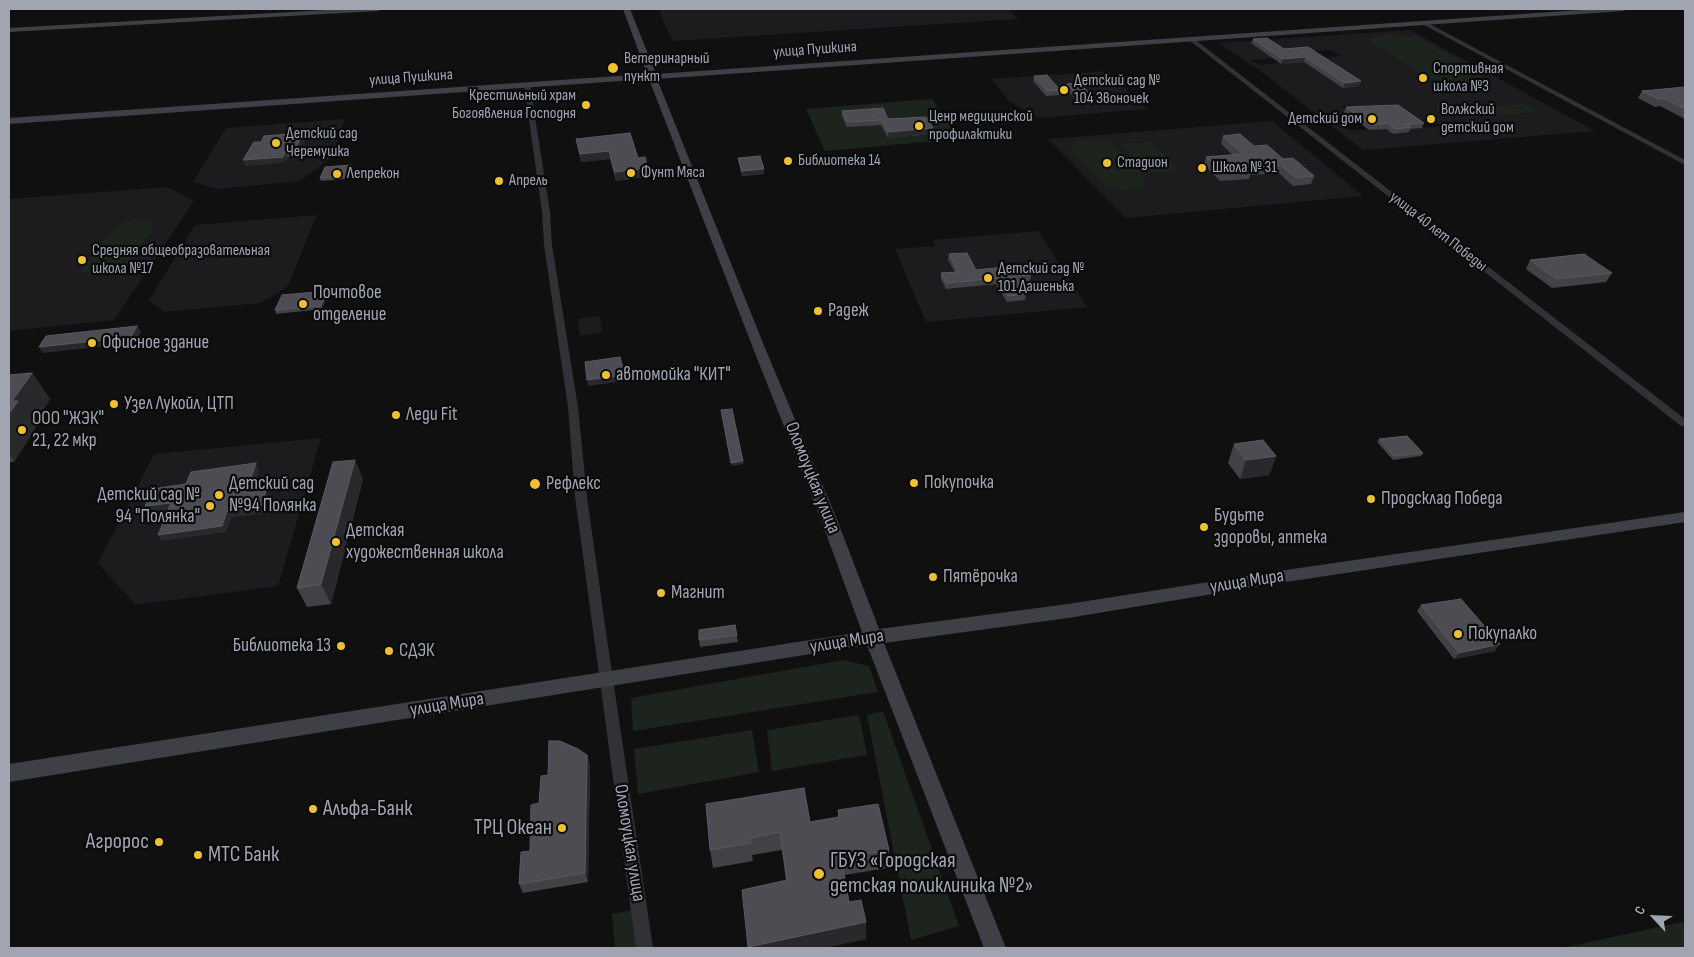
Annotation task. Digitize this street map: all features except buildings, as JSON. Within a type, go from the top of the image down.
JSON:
[{"type":"street","points":[[9,30],[378,9]]},
{"type":"street","name":"Оломоуцкая улица","points":[[626,9],[995,948]]},
{"type":"street","name":"улица Пушкина","points":[[9,121],[1623,9]]},
{"type":"street","points":[[1426,24],[1685,163]]},
{"type":"street","name":"улица 40 лет Победы","points":[[1190,39],[1685,424]]},
{"type":"street","name":"Оломоуцкая улица","points":[[527,85],[546,212],[548,245],[573,407],[581,497],[607,680],[622,804],[645,948]]},
{"type":"street","name":"улица Мира","points":[[9,773],[874,637],[1068,610],[1279,576],[1685,517]]},
{"type":"shaded area","points":[[660,9],[1008,9],[1018,19],[673,41],[663,21]]},
{"type":"shaded area","name":"Спортивная школа №3","points":[[1410,30],[1595,131],[1363,150],[1259,70],[1218,43]],"holes":[[[1331,50],[1341,56],[1259,65],[1251,60]],[[1353,105],[1367,116],[1387,123],[1433,120],[1442,126],[1416,128],[1398,125],[1408,132],[1394,134],[1380,125],[1374,130],[1348,130],[1341,123],[1366,121],[1341,106]]]},
{"type":"shaded area","points":[[1385,34],[1414,37],[1423,40],[1478,71],[1483,76],[1482,80],[1460,84],[1432,79],[1372,43],[1370,39]]},
{"type":"shaded area","name":"Детский сад № 104 Звоночек","points":[[1108,71],[1147,109],[1039,118],[1009,101],[991,79]]},
{"type":"shaded area","points":[[932,99],[960,139],[825,151],[806,109]]},
{"type":"shaded area","points":[[1524,104],[1538,112],[1501,115],[1487,107]]},
{"type":"shaded area","name":"Детский сад Черемушка","points":[[345,119],[331,158],[300,181],[217,189],[193,182],[226,128]]},
{"type":"shaded area","name":"Школа № 31","points":[[1272,121],[1363,196],[1126,218],[1048,139]]},
{"type":"shaded area","name":"Стадион","points":[[1100,139],[1114,144],[1145,179],[1143,187],[1122,190],[1107,187],[1101,183],[1070,148],[1072,143],[1078,140]]},
{"type":"shaded area","points":[[1152,142],[1179,170],[1146,173],[1121,144]]},
{"type":"shaded area","name":"Средняя общеобразовательная школа №17","points":[[167,187],[194,201],[114,320],[9,331],[9,199]]},
{"type":"shaded area","points":[[317,215],[288,286],[260,303],[164,312],[149,300],[195,225]]},
{"type":"shaded area","points":[[148,219],[155,224],[128,264],[103,275],[89,275],[82,272],[81,270],[112,229],[123,223]]},
{"type":"shaded area","name":"Детский сад № 101 Дашенька","points":[[1038,231],[1087,307],[926,322],[895,249],[935,246],[933,240]]},
{"type":"shaded area","points":[[600,316],[602,332],[580,336],[578,319]]},
{"type":"shaded area","name":"Детский сад №94 Полянка","points":[[321,438],[278,586],[135,605],[98,563],[154,454]]},
{"type":"shaded area","points":[[843,660],[869,666],[878,692],[633,731],[631,698]]},
{"type":"shaded area","points":[[883,711],[959,926],[911,940],[867,715]]},
{"type":"shaded area","points":[[859,715],[867,755],[772,771],[767,730]]},
{"type":"shaded area","points":[[752,730],[759,772],[638,794],[634,749]]},
{"type":"shaded area","points":[[633,910],[638,948],[615,948],[612,914]]},
{"type":"shaded area","points":[[1682,922],[1685,927],[1685,948],[1562,948]]},
{"type":"place","name":"Ветеринарный пункт","points":[[613,68]]},
{"type":"place","name":"Спортивная школа №3","points":[[1423,78]]},
{"type":"place","name":"Детский сад № 104 Звоночек","points":[[1064,90]]},
{"type":"place","name":"Крестильный храм Богоявления Господня","points":[[586,105]]},
{"type":"place","name":"Детский дом","points":[[1372,119]]},
{"type":"place","name":"Волжский детский дом","points":[[1431,119]]},
{"type":"place","name":"Ценр медицинской профилактики","points":[[919,126]]},
{"type":"place","name":"Детский сад Черемушка","points":[[276,143]]},
{"type":"place","name":"Библиотека 14","points":[[788,161]]},
{"type":"place","name":"Стадион","points":[[1107,163]]},
{"type":"place","name":"Школа № 31","points":[[1202,168]]},
{"type":"place","name":"Фунт Мяса","points":[[631,173]]},
{"type":"place","name":"Лепрекон","points":[[337,174]]},
{"type":"place","name":"Апрель","points":[[499,181]]},
{"type":"place","name":"Средняя общеобразовательная школа №17","points":[[82,260]]},
{"type":"place","name":"Детский сад № 101 Дашенька","points":[[988,278]]},
{"type":"place","name":"Почтовое отделение","points":[[303,304]]},
{"type":"place","name":"Радеж","points":[[818,311]]},
{"type":"place","name":"Офисное здание","points":[[92,343]]},
{"type":"place","name":"автомойка \"КИТ\"","points":[[606,375]]},
{"type":"place","name":"Узел Лукойл, ЦТП","points":[[114,404]]},
{"type":"place","name":"Леди Fit","points":[[396,415]]},
{"type":"place","name":"ООО \"ЖЭК\" 21, 22 мкр","points":[[22,430]]},
{"type":"place","name":"Покупочка","points":[[914,483]]},
{"type":"place","name":"Рефлекс","points":[[535,484]]},
{"type":"place","name":"Детский сад №94 Полянка","points":[[219,495]]},
{"type":"place","name":"Продсклад Победа","points":[[1371,499]]},
{"type":"place","name":"Детский сад № 94 \"Полянка\"","points":[[210,506]]},
{"type":"place","name":"Будьте здоровы, аптека","points":[[1204,527]]},
{"type":"place","name":"Детская художественная школа","points":[[336,542]]},
{"type":"place","name":"Пятёрочка","points":[[933,577]]},
{"type":"place","name":"Магнит","points":[[661,593]]},
{"type":"place","name":"Покупалко","points":[[1458,634]]},
{"type":"place","name":"Библиотека 13","points":[[341,646]]},
{"type":"place","name":"СДЭК","points":[[389,651]]},
{"type":"place","name":"Альфа-Банк","points":[[313,809]]},
{"type":"place","name":"ТРЦ Океан","points":[[562,828]]},
{"type":"place","name":"Агророс","points":[[159,842]]},
{"type":"place","name":"МТС Банк","points":[[198,855]]},
{"type":"place","name":"ГБУЗ «Городская детская поликлиника №2»","points":[[819,874]]}]
